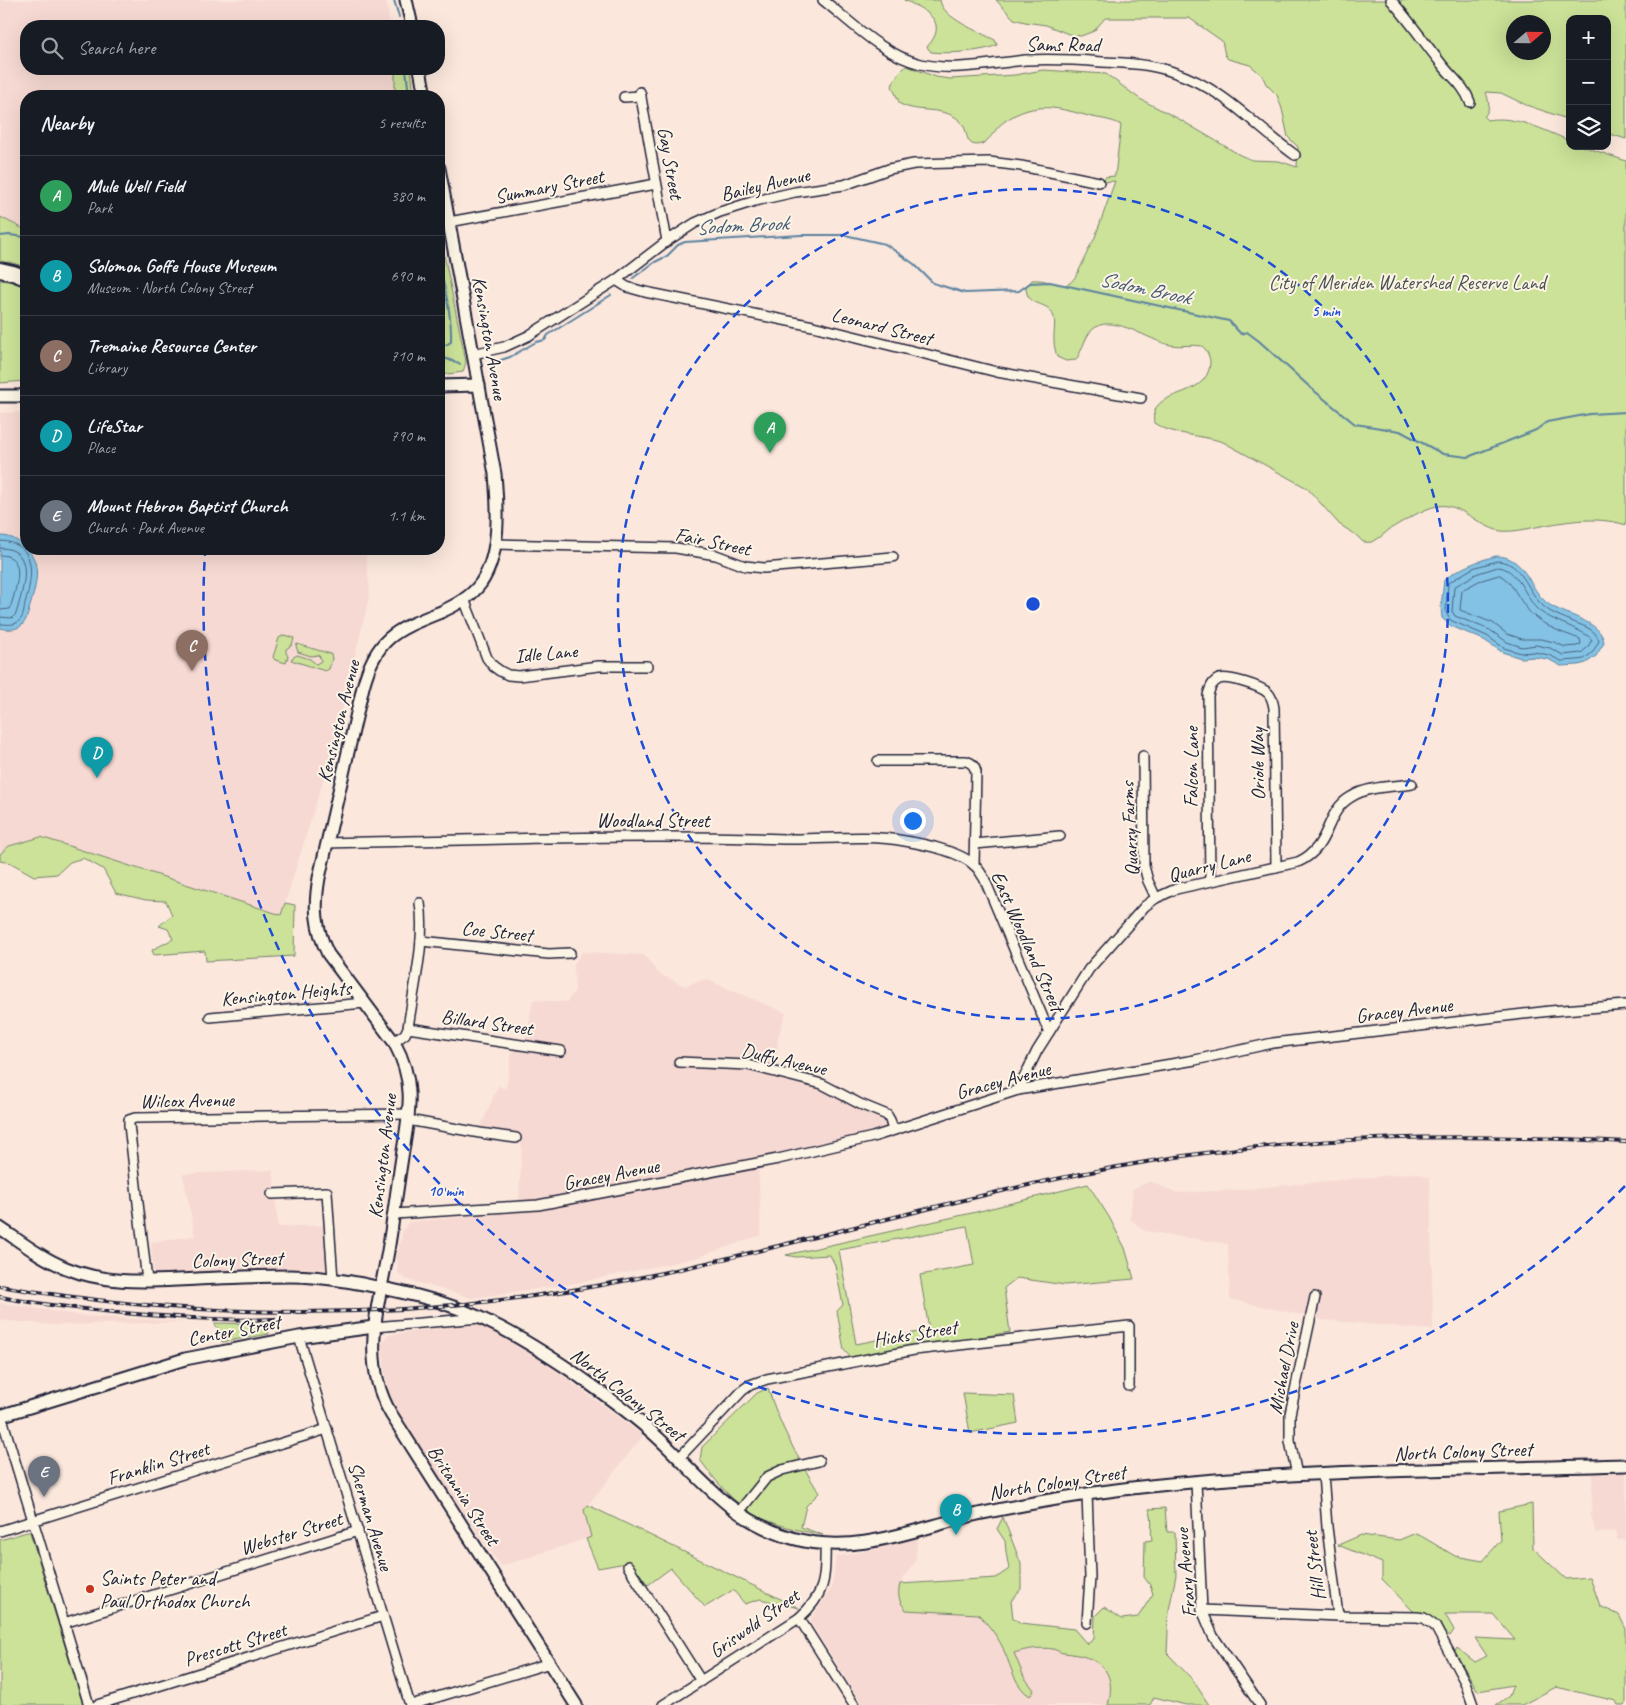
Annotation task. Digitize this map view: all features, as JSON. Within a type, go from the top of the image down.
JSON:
[{"type":"highway","points":[[0,270],[20,276]]},
{"type":"main road","points":[[406,0],[411,20]]},
{"type":"main road","points":[[421,75],[424,90]]},
{"type":"main road","name":"Kensington Avenue","points":[[381,1288],[408,1118],[410,1092],[408,1078],[401,1054],[394,1042],[328,954],[318,931],[316,918],[317,891],[362,687],[371,660],[394,633],[464,599],[480,583],[486,573],[494,544],[497,508],[495,474],[445,200]]},
{"type":"main road","points":[[445,386],[479,385]]},
{"type":"main road","points":[[0,396],[20,396]]},
{"type":"main road","name":"Colony Street","points":[[0,1228],[46,1258],[72,1270],[110,1280],[147,1281],[285,1276],[334,1280],[433,1300],[482,1318]]},
{"type":"main road","name":"Britannia Street","points":[[381,1288],[374,1327],[374,1369],[384,1402],[576,1705]]},
{"type":"main road","name":"North Colony Street","points":[[482,1318],[529,1342],[637,1420],[679,1458],[714,1494],[738,1513],[779,1534],[825,1545],[855,1544],[884,1540],[965,1517],[1086,1494],[1196,1482],[1296,1475],[1626,1465]]},
{"type":"main road","name":"Center Street","points":[[0,1415],[165,1364],[299,1337],[374,1327]]},
{"type":"street","name":"Sams Road","points":[[823,0],[889,50],[920,64],[951,67],[1026,60],[1060,60],[1134,64],[1172,71],[1221,94],[1294,155]]},
{"type":"street","points":[[1391,0],[1416,28],[1443,66],[1464,88],[1470,102]]},
{"type":"street","name":"Gay Street","points":[[624,97],[641,94],[667,241]]},
{"type":"street","name":"Bailey Avenue","points":[[474,354],[504,347],[528,336],[616,280],[695,222],[738,206],[780,195],[844,185],[901,165],[989,162],[1021,166],[1099,182]]},
{"type":"street","name":"Summary Street","points":[[449,222],[656,184]]},
{"type":"street","name":"Leonard Street","points":[[616,280],[645,292],[813,326],[989,370],[1142,398]]},
{"type":"street","name":"Fair Street","points":[[494,544],[676,548],[716,555],[745,566],[764,568],[893,558]]},
{"type":"street","name":"Idle Lane","points":[[464,599],[487,658],[493,666],[508,675],[530,675],[599,666],[647,666]]},
{"type":"street","name":"Falcon Lane","points":[[1210,881],[1208,695],[1214,682],[1219,679],[1225,678],[1240,682]]},
{"type":"street","name":"Oriole Way","points":[[1240,682],[1264,690],[1272,700],[1274,708],[1276,867]]},
{"type":"street","name":"Quarry Farms","points":[[1143,756],[1144,866],[1148,881],[1156,898]]},
{"type":"street","points":[[878,761],[966,761],[975,767],[974,865]]},
{"type":"street","name":"Quarry Lane","points":[[1018,1090],[1029,1065],[1095,961],[1145,906],[1156,898],[1176,889],[1298,862],[1313,853],[1324,838],[1339,806],[1352,796],[1370,790],[1412,784]]},
{"type":"street","name":"Woodland Street","points":[[327,843],[677,836],[798,839],[871,838],[920,844],[956,855],[974,865]]},
{"type":"street","points":[[975,844],[1060,836]]},
{"type":"street","name":"East Woodland Street","points":[[974,865],[984,878],[1049,1032]]},
{"type":"street","points":[[394,1042],[405,1034],[408,1028],[421,941],[422,916],[420,903]]},
{"type":"street","name":"Coe Street","points":[[421,941],[549,954],[570,953]]},
{"type":"street","name":"Kensington Heights","points":[[210,1017],[365,1003]]},
{"type":"street","name":"Gracey Avenue","points":[[394,1214],[519,1208],[778,1159],[853,1143],[1018,1090],[1195,1060],[1273,1043],[1550,1011],[1626,1005]]},
{"type":"street","name":"Billard Street","points":[[408,1028],[561,1051]]},
{"type":"street","name":"Duffy Avenue","points":[[679,1062],[748,1066],[822,1084],[887,1116],[893,1130]]},
{"type":"street","name":"Wilcox Avenue","points":[[147,1281],[128,1125],[130,1120],[136,1118],[408,1118]]},
{"type":"street","points":[[408,1118],[480,1133],[516,1138]]},
{"type":"street","points":[[272,1194],[327,1192],[334,1280]]},
{"type":"street","name":"Michael Drive","points":[[1296,1475],[1290,1441],[1290,1414],[1315,1297]]},
{"type":"street","name":"Center Street","points":[[374,1327],[482,1318]]},
{"type":"street","name":"Hicks Street","points":[[679,1458],[742,1390],[758,1381],[914,1350],[1129,1326],[1129,1386]]},
{"type":"street","name":"Sherman Avenue","points":[[299,1337],[411,1705]]},
{"type":"street","points":[[0,1415],[89,1705]]},
{"type":"street","name":"Franklin Street","points":[[0,1531],[327,1429]]},
{"type":"street","points":[[738,1513],[766,1478],[782,1470],[819,1461]]},
{"type":"street","name":"Hill Street","points":[[1323,1474],[1327,1527],[1338,1616],[1417,1617],[1430,1621],[1435,1626],[1460,1672],[1473,1705]]},
{"type":"street","name":"Frary Avenue","points":[[1196,1482],[1202,1610],[1213,1636],[1260,1705]]},
{"type":"street","points":[[1086,1494],[1090,1577],[1087,1623]]},
{"type":"street","name":"Webster Street","points":[[64,1624],[358,1531]]},
{"type":"street","name":"Griswold Street","points":[[663,1705],[799,1618],[822,1591],[826,1567],[825,1545]]},
{"type":"street","points":[[628,1566],[700,1681]]},
{"type":"street","points":[[1202,1610],[1338,1616]]},
{"type":"street","name":"Prescott Street","points":[[97,1705],[383,1616]]},
{"type":"street","points":[[799,1618],[854,1705]]},
{"type":"street","points":[[411,1705],[550,1663]]},
{"type":"shaded area","points":[[0,0],[386,0],[389,20],[20,20],[20,75],[395,75],[395,90],[20,90],[20,227],[0,217]]},
{"type":"shaded area","points":[[20,412],[20,555],[366,555],[370,593],[333,748],[281,916],[41,837],[9,846],[0,854],[0,413]]},
{"type":"shaded area","points":[[582,952],[644,955],[659,974],[685,986],[705,979],[786,1013],[778,1036],[776,1064],[787,1079],[825,1088],[869,1115],[882,1117],[887,1128],[851,1141],[758,1157],[761,1235],[695,1258],[576,1283],[472,1298],[406,1279],[398,1273],[397,1256],[403,1230],[409,1222],[525,1211],[519,1200],[522,1145],[476,1138],[498,1086],[506,1089],[512,1051],[526,1039],[533,1000],[567,1002],[575,990],[574,964]]},
{"type":"shaded area","points":[[273,1170],[278,1227],[326,1225],[329,1265],[326,1270],[288,1268],[154,1276],[151,1242],[195,1236],[183,1174]]},
{"type":"shaded area","points":[[1415,1173],[1430,1178],[1433,1330],[1324,1320],[1230,1299],[1228,1244],[1145,1231],[1130,1219],[1133,1189],[1150,1181],[1177,1193],[1236,1190]]},
{"type":"shaded area","points":[[0,1303],[84,1316],[187,1322],[54,1325],[0,1320]]},
{"type":"shaded area","points":[[478,1322],[541,1359],[643,1436],[584,1510],[591,1537],[501,1566],[441,1481],[388,1396],[382,1344],[388,1335]]},
{"type":"shaded area","points":[[1626,1471],[1626,1539],[1617,1540],[1617,1531],[1596,1533],[1591,1515],[1593,1473]]},
{"type":"shaded area","points":[[918,1537],[915,1562],[903,1578],[898,1593],[906,1610],[978,1614],[1014,1653],[1027,1649],[1053,1649],[1063,1653],[1074,1653],[1101,1663],[1110,1678],[1111,1695],[1108,1705],[862,1705],[810,1621],[832,1587],[836,1557],[881,1548]]},
{"type":"green space","points":[[904,0],[940,0],[942,7],[947,13],[972,29],[995,40],[997,45],[965,52],[931,52],[927,47],[934,38],[936,24],[927,13]]},
{"type":"green space","name":"City of Meriden Watershed Reserve Land","points":[[996,0],[1626,0],[1626,139],[1611,134],[1611,15],[1566,15],[1566,119],[1526,105],[1501,93],[1486,92],[1489,105],[1484,117],[1487,120],[1498,119],[1529,124],[1550,132],[1566,139],[1566,150],[1594,150],[1626,161],[1626,525],[1602,520],[1578,520],[1516,531],[1501,531],[1485,525],[1462,511],[1446,506],[1438,506],[1406,519],[1373,542],[1363,542],[1339,524],[1307,488],[1223,442],[1169,430],[1154,423],[1154,411],[1160,404],[1168,398],[1199,384],[1207,375],[1210,361],[1207,352],[1202,346],[1170,345],[1122,326],[1104,324],[1096,327],[1089,333],[1076,360],[1066,361],[1057,357],[1054,343],[1054,317],[1047,307],[1029,297],[1026,287],[1032,280],[1064,285],[1069,284],[1077,274],[1094,240],[1115,181],[1103,182],[1105,177],[1115,176],[1121,125],[1069,111],[1037,108],[1016,114],[1001,124],[985,142],[977,145],[973,144],[969,141],[965,128],[955,117],[942,112],[907,107],[900,104],[892,86],[902,70],[907,66],[936,77],[950,79],[1015,75],[1043,70],[1106,74],[1140,99],[1252,160],[1279,161],[1297,167],[1298,147],[1288,137],[1277,95],[1266,84],[1262,75],[1250,65],[1228,59],[1225,55],[1222,41],[1189,18],[1105,18],[1094,31],[1081,36],[1071,35],[1046,25],[1014,19]]},
{"type":"green space","points":[[395,75],[412,75],[413,90],[395,90]]},
{"type":"green space","points":[[0,217],[20,227],[20,265],[9,262],[0,263]]},
{"type":"green space","points":[[445,259],[466,362],[463,372],[445,374]]},
{"type":"green space","points":[[0,280],[20,284],[20,381],[0,383]]},
{"type":"green space","points":[[284,635],[294,638],[292,645],[286,649],[288,656],[286,663],[275,660],[273,657],[279,638]]},
{"type":"green space","points":[[297,644],[331,654],[332,659],[329,669],[325,671],[291,660],[297,655],[310,659],[316,664],[321,661],[318,655],[311,656],[298,652]]},
{"type":"green space","points":[[41,837],[281,915],[285,903],[295,905],[294,956],[206,961],[205,951],[154,955],[152,950],[173,939],[168,929],[159,926],[172,915],[166,901],[146,900],[116,893],[103,869],[83,858],[70,862],[57,874],[34,876],[11,863],[0,861],[0,854],[9,846]]},
{"type":"green space","points":[[1088,1184],[1109,1217],[1125,1248],[1134,1279],[1065,1285],[1017,1278],[1004,1288],[1010,1332],[852,1359],[844,1350],[837,1311],[843,1305],[835,1265],[830,1255],[796,1257],[786,1255],[976,1212]],"holes":[[[967,1226],[974,1265],[920,1275],[929,1330],[856,1344],[839,1250]]]},
{"type":"green space","points":[[214,1323],[267,1324],[269,1334],[222,1342],[220,1331]]},
{"type":"green space","points":[[768,1388],[784,1429],[819,1493],[806,1506],[801,1527],[823,1535],[782,1526],[750,1512],[726,1492],[700,1460],[702,1447],[757,1393]]},
{"type":"green space","points":[[963,1393],[1014,1395],[1018,1423],[970,1433]]},
{"type":"green space","points":[[1532,1504],[1533,1548],[1566,1579],[1590,1577],[1600,1606],[1619,1615],[1626,1629],[1625,1705],[1618,1705],[1616,1701],[1556,1687],[1522,1705],[1496,1705],[1509,1696],[1513,1685],[1478,1691],[1455,1652],[1457,1648],[1475,1662],[1487,1656],[1475,1638],[1515,1640],[1493,1614],[1445,1614],[1454,1630],[1450,1636],[1428,1616],[1413,1611],[1382,1579],[1382,1563],[1338,1545],[1361,1535],[1399,1540],[1416,1533],[1455,1556],[1483,1561],[1501,1540],[1499,1511]]},
{"type":"green space","points":[[588,1505],[799,1608],[760,1599],[745,1604],[733,1590],[705,1607],[671,1568],[648,1585],[631,1562],[598,1568],[586,1539],[591,1537],[584,1510]]},
{"type":"green space","points":[[1165,1508],[1167,1532],[1175,1532],[1176,1575],[1169,1610],[1167,1653],[1193,1680],[1209,1705],[1186,1705],[1154,1697],[1150,1705],[1108,1705],[1110,1682],[1102,1667],[1086,1657],[1048,1648],[1023,1650],[1014,1653],[1024,1677],[1034,1690],[1030,1696],[1018,1683],[997,1637],[978,1614],[906,1610],[900,1601],[900,1584],[996,1578],[1009,1569],[1005,1541],[997,1529],[1003,1517],[1021,1564],[1021,1589],[1011,1601],[1013,1618],[1021,1623],[1074,1629],[1087,1644],[1094,1639],[1095,1616],[1104,1607],[1122,1619],[1138,1617],[1153,1594],[1150,1585],[1144,1577],[1145,1541],[1152,1540],[1149,1509]]},
{"type":"green space","points":[[30,1532],[83,1705],[0,1705],[0,1540]]},
{"type":"water","points":[[0,536],[5,536],[20,543],[20,555],[32,555],[35,561],[36,574],[35,589],[24,623],[17,628],[0,628]]},
{"type":"water","points":[[1496,556],[1506,557],[1514,561],[1547,603],[1597,629],[1602,635],[1604,643],[1596,656],[1586,663],[1561,666],[1548,659],[1521,658],[1502,652],[1484,640],[1451,626],[1442,618],[1441,607],[1444,580],[1468,565]]},
{"type":"waterway","points":[[394,0],[399,17]]},
{"type":"waterway","points":[[407,75],[408,90]]},
{"type":"waterway","name":"Sodom Brook","points":[[633,278],[667,256],[678,245],[685,242],[801,235],[845,235],[885,244],[914,264],[933,283],[965,293],[1019,291],[1030,283],[1050,282],[1229,321],[1241,334],[1247,332],[1259,341],[1312,389],[1355,424],[1400,431],[1443,454],[1468,457],[1536,430],[1547,422],[1590,414],[1626,412]]},
{"type":"waterway","name":"Sodom Brook","points":[[0,236],[20,236]]},
{"type":"waterway","points":[[445,290],[451,332],[451,342],[445,345]]},
{"type":"waterway","name":"Sodom Brook","points":[[489,364],[510,357],[536,342],[545,340],[548,335],[611,295]]},
{"type":"waterway","name":"Sodom Brook","points":[[445,358],[460,364]]},
{"type":"railway","points":[[0,1286],[79,1298],[237,1311],[317,1312],[475,1303],[554,1293],[633,1279],[760,1251],[949,1203],[1076,1175],[1200,1154],[1322,1142],[1443,1137],[1626,1142]]},
{"type":"railway","points":[[0,1297],[74,1308],[148,1315],[226,1319],[274,1319]]},
{"type":"place","name":"Mule Well Field","points":[[770,453]]},
{"type":"place","name":"Tremaine Resource Center","points":[[192,671]]},
{"type":"place","name":"LifeStar","points":[[97,778]]},
{"type":"place","name":"Mount Hebron Baptist Church","points":[[44,1497]]},
{"type":"place","name":"Solomon Goffe House Museum","points":[[956,1535]]},
{"type":"place","name":"Saints Peter and Paul Orthodox Church","points":[[90,1589]]}]
